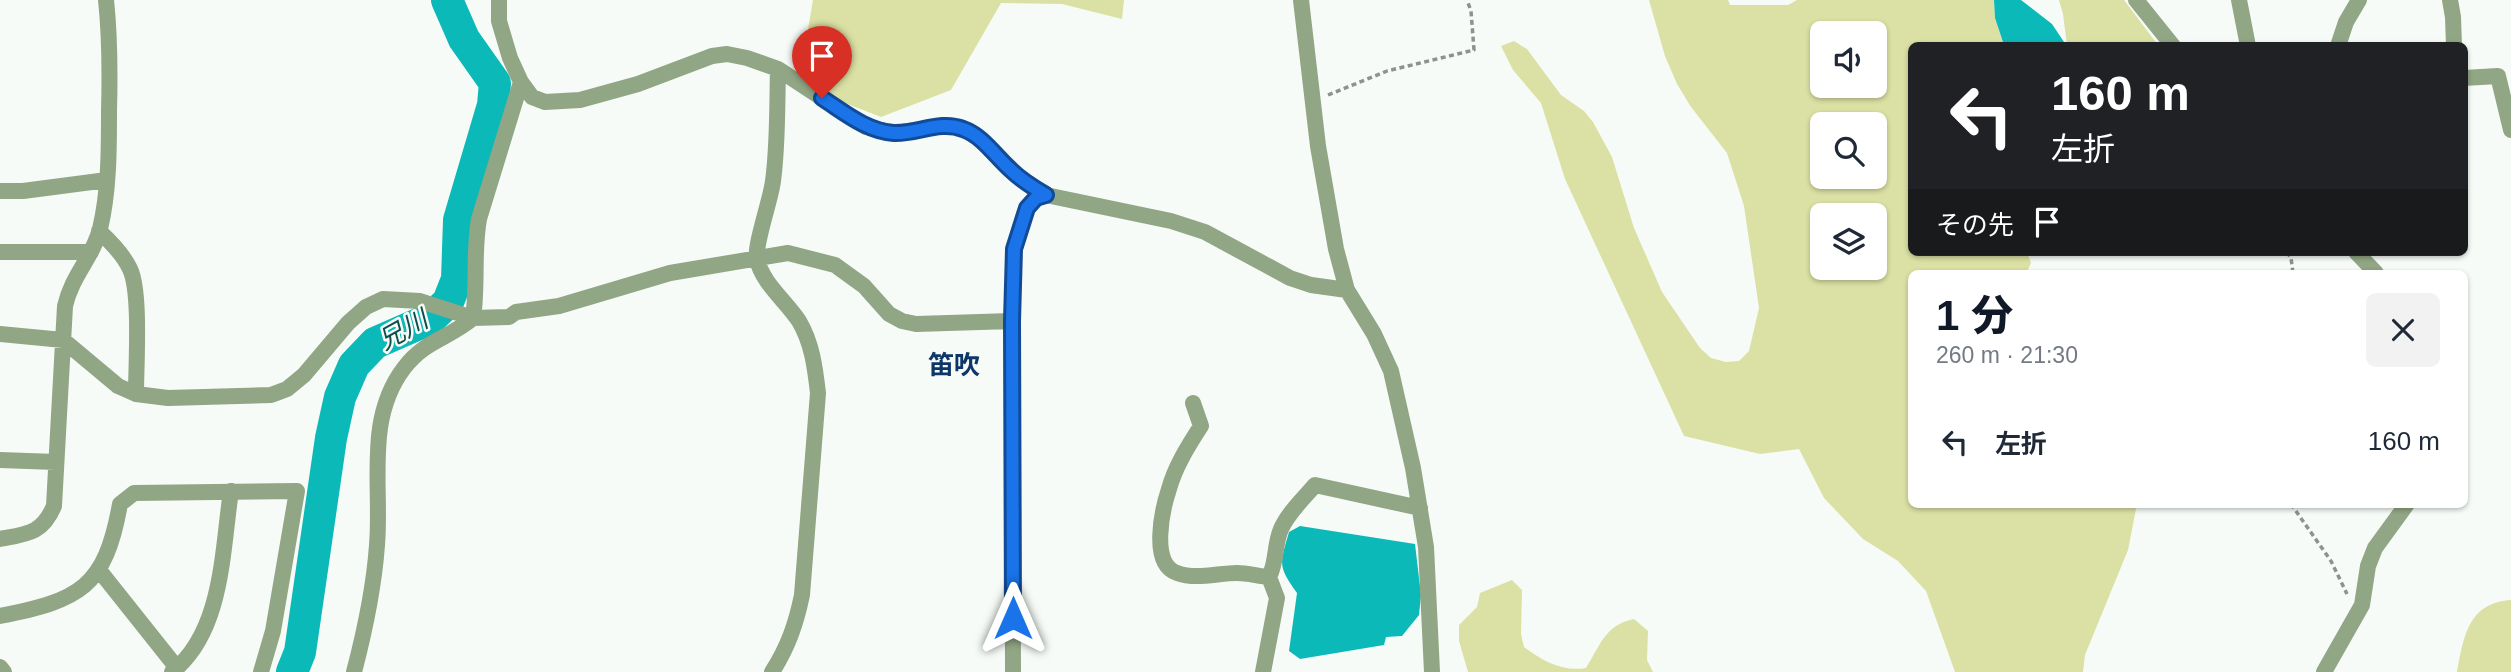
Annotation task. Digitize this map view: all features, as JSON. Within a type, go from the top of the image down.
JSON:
[{"type":"street","points":[[0,539],[39,529],[49,518],[54,506],[68,292],[91,252],[99,231],[107,180],[110,34],[106,0]]},
{"type":"street","points":[[499,0],[503,40],[521,82],[532,97],[545,102],[561,103],[638,84],[712,56],[727,54],[747,58],[778,69],[866,127],[896,133],[942,126],[959,127],[975,134],[1012,172],[1046,195],[1171,221],[1205,232],[1290,278],[1311,285],[1346,290]]},
{"type":"street","points":[[1301,0],[1318,146],[1336,249],[1346,290],[1374,334],[1391,371],[1413,468],[1429,587],[1432,672]]},
{"type":"street","points":[[2136,0],[2170,42]]},
{"type":"street","points":[[2239,0],[2247,42]]},
{"type":"street","points":[[2339,42],[2346,22],[2359,0]]},
{"type":"street","points":[[2450,0],[2454,42]]},
{"type":"street","points":[[772,672],[786,651],[796,626],[802,595],[818,393],[815,365],[808,339],[798,319],[763,274],[757,259],[757,248],[773,181],[778,69]]},
{"type":"street","points":[[2468,78],[2498,76],[2511,130]]},
{"type":"street","points":[[354,672],[373,587],[377,544],[378,431],[384,407],[405,366],[422,349],[461,328],[467,316],[477,282],[475,240],[479,219],[521,82]]},
{"type":"street","points":[[0,191],[23,191],[107,180]]},
{"type":"street","points":[[1013,672],[1014,249],[1027,208],[1036,198],[1046,195]]},
{"type":"street","points":[[99,231],[131,270],[134,284],[136,394]]},
{"type":"street","points":[[0,252],[91,252]]},
{"type":"street","points":[[0,334],[63,340],[118,386],[136,394],[168,398],[271,395],[287,389],[304,375],[348,323],[366,307],[383,299],[420,301],[467,316],[509,317],[516,312],[559,306],[670,273],[788,253],[835,265],[863,286],[889,314],[902,321],[916,324],[1012,321]]},
{"type":"street","points":[[2361,256],[2373,270]]},
{"type":"street","points":[[1193,403],[1201,426],[1187,447],[1169,488],[1162,520],[1160,549],[1166,565],[1175,573],[1190,576],[1238,573],[1269,577]]},
{"type":"street","points":[[0,460],[56,462]]},
{"type":"street","points":[[1262,672],[1277,598],[1269,577],[1275,566],[1281,529],[1315,485],[1420,509]]},
{"type":"street","points":[[99,570],[174,670],[198,642],[211,613],[231,491]]},
{"type":"street","points":[[0,616],[48,606],[78,591],[99,570],[115,529],[120,503],[134,493],[297,491],[273,631],[261,672]]},
{"type":"street","points":[[2325,672],[2362,605],[2368,566],[2375,548],[2404,508]]},
{"type":"street","points":[[0,667],[4,672]]},
{"type":"path","points":[[1313,100],[1387,71],[1474,50],[1471,11],[1467,0]]},
{"type":"path","points":[[2294,508],[2331,561],[2356,618]]},
{"type":"green space","points":[[813,0],[1124,0],[1122,19],[1062,4],[1001,3],[951,90],[881,117],[814,91],[801,70]]},
{"type":"green space","points":[[1649,0],[1728,0],[1730,5],[1788,5],[1797,0],[1994,0],[1995,18],[2003,42],[1908,42],[1908,256],[2028,256],[2031,263],[2028,270],[1908,270],[1908,508],[2136,508],[2128,550],[2085,655],[2083,672],[1955,672],[1926,591],[1898,561],[1863,539],[1824,498],[1799,449],[1760,454],[1684,436],[1565,179],[1541,103],[1513,70],[1501,46],[1514,41],[1527,49],[1561,95],[1584,111],[1593,122],[1612,157],[1634,228],[1662,292],[1700,348],[1711,358],[1726,362],[1739,361],[1749,351],[1759,308],[1744,206],[1727,153],[1691,107],[1665,56]]},
{"type":"green space","points":[[2059,0],[2124,0],[2156,42],[2067,42]]},
{"type":"green space","points":[[1512,580],[1522,590],[1521,634],[1524,647],[1531,652],[1561,667],[1586,668],[1610,631],[1634,619],[1648,631],[1647,660],[1653,672],[1468,672],[1459,641],[1459,625],[1477,607],[1480,593]]},
{"type":"green space","points":[[2511,600],[2511,672],[2457,672],[2470,624],[2485,607]]},
{"type":"water","points":[[1994,0],[2021,0],[2052,24],[2064,42],[2003,42],[1995,18]]},
{"type":"water","points":[[1300,526],[1415,544],[1421,595],[1419,615],[1402,636],[1386,637],[1384,645],[1300,659],[1289,651],[1297,593],[1283,570],[1282,558],[1289,532]]},
{"type":"waterway","name":"兄川","points":[[292,672],[300,652],[331,438],[340,397],[354,365],[375,343],[430,319],[448,302],[457,279],[459,220],[493,105],[495,83],[464,39],[447,0]]},
{"type":"district","name":"笛吹","points":[[954,365]]},
{"type":"route","points":[[822,98],[866,127],[881,131],[896,133],[942,126],[959,127],[975,134],[1012,172],[1046,195],[1036,198],[1027,208],[1014,249],[1013,618]]}]
